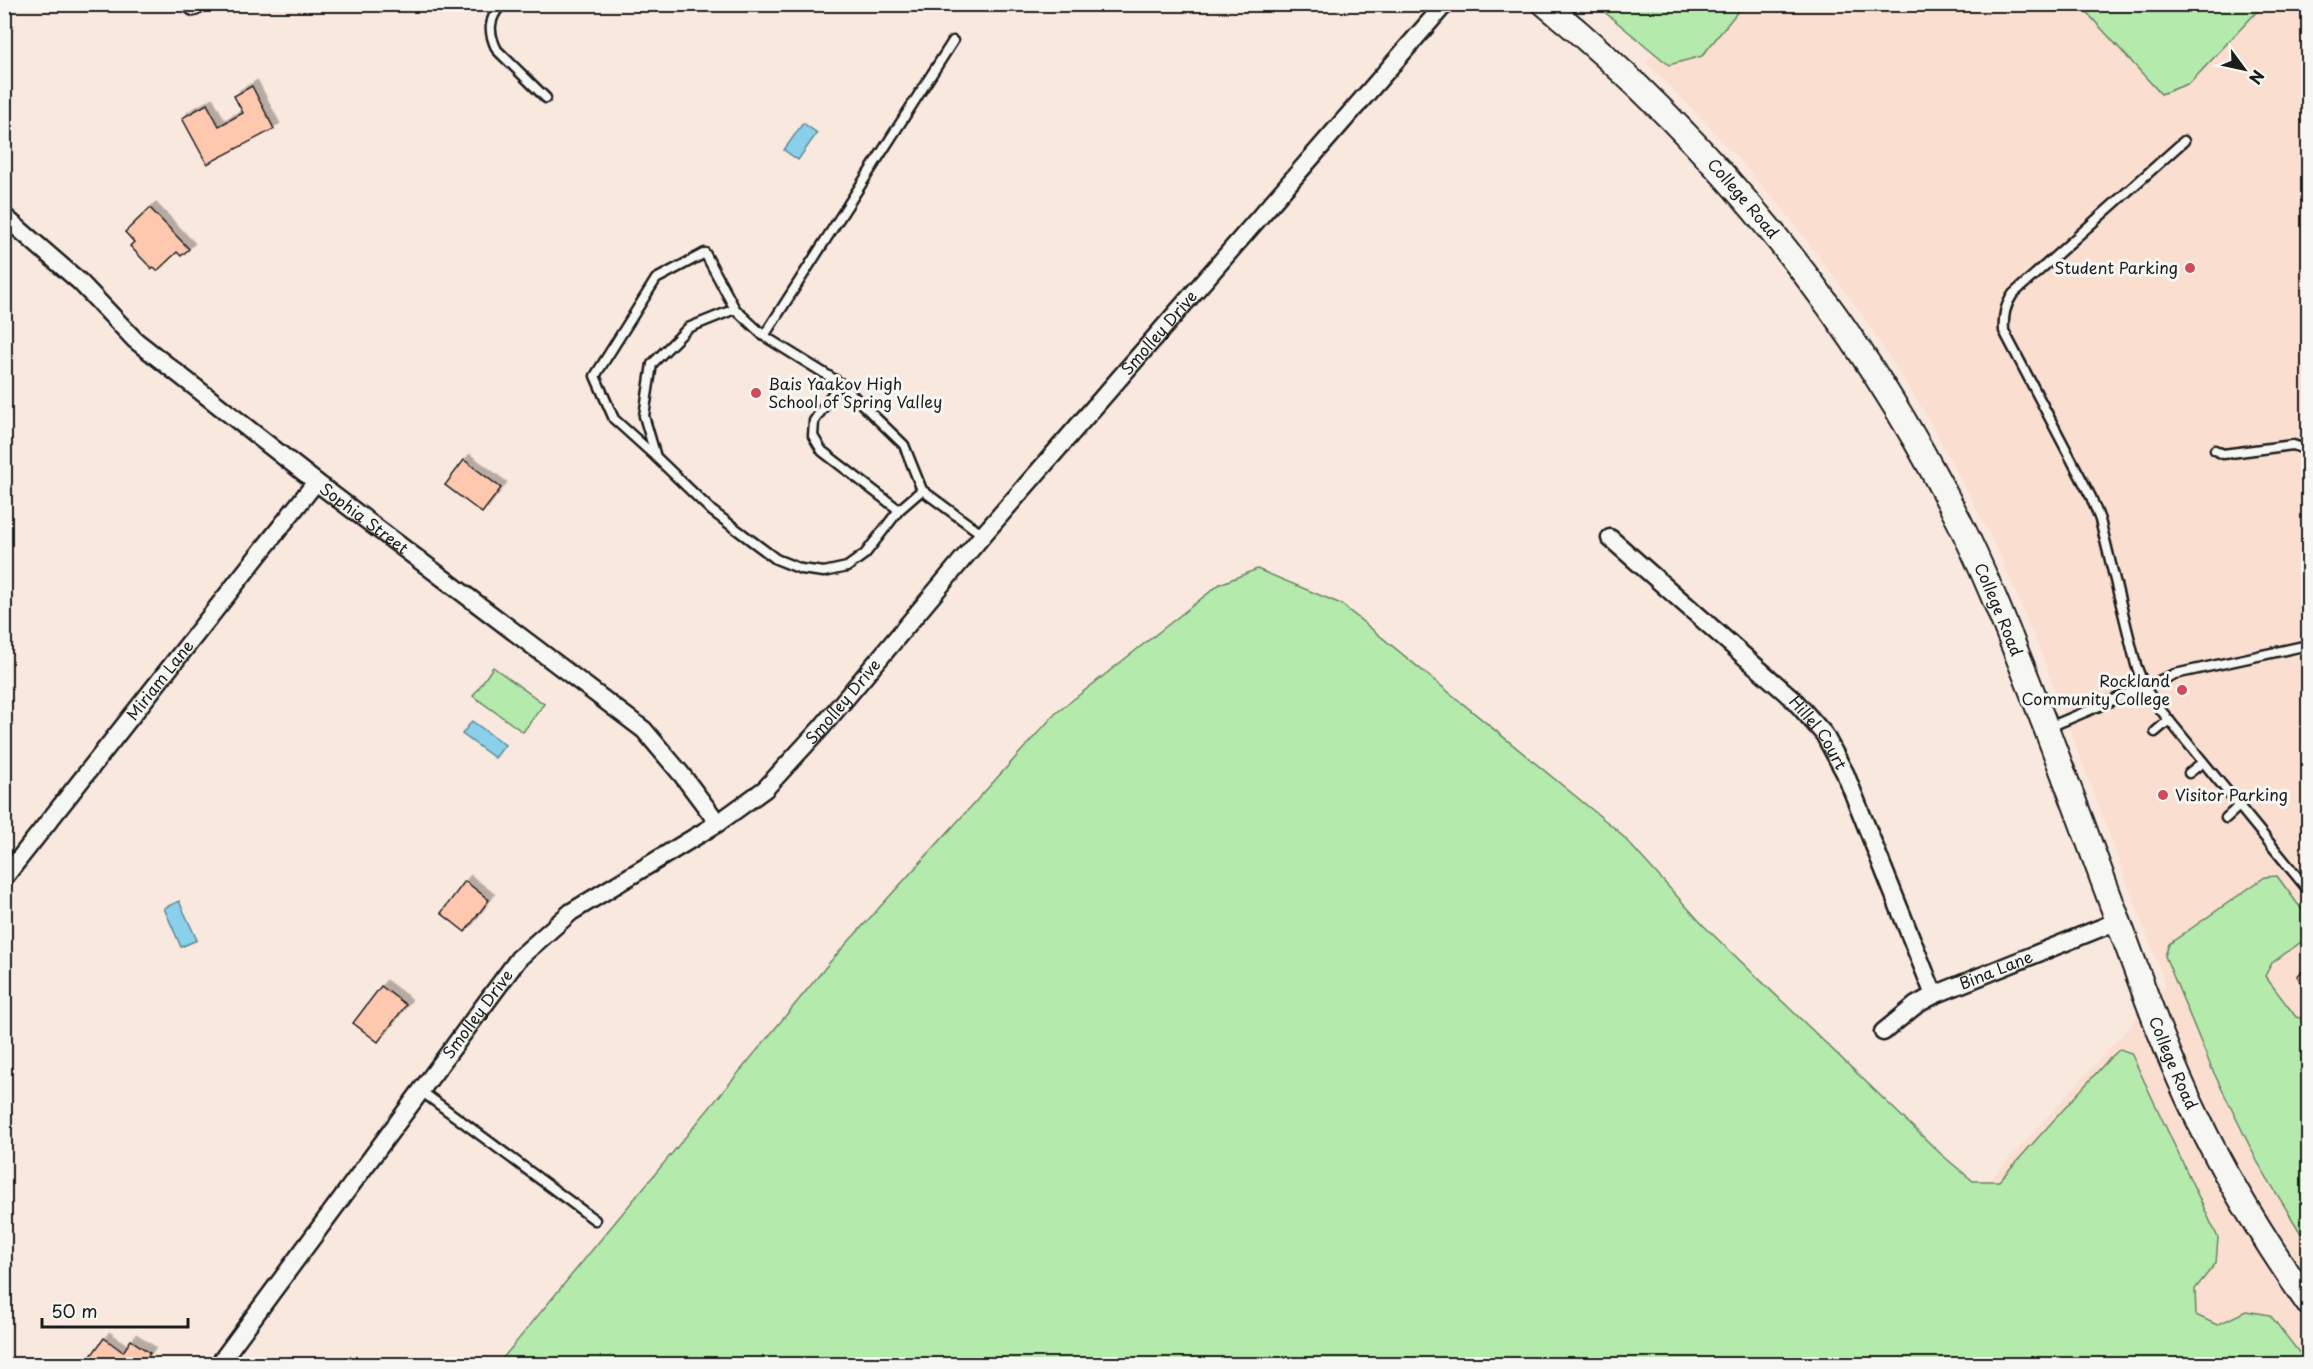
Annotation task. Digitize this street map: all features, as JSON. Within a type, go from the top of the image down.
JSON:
[{"type":"street","name":"Smolley Drive","points":[[219,1365],[519,958],[571,912],[718,823],[765,789],[821,728],[983,535],[1445,4]]},
{"type":"street","name":"College Road","points":[[1545,4],[1611,61],[1697,146],[1768,227],[1840,322],[1906,425],[1959,522],[2002,617],[2154,1017],[2198,1119],[2248,1212],[2308,1303]]},
{"type":"street","name":"Sophia Street","points":[[4,216],[80,282],[135,339],[316,482],[644,730],[718,823]]},
{"type":"street","name":"Miriam Lane","points":[[4,878],[316,482]]},
{"type":"street","name":"Hillel Court","points":[[1610,538],[1794,700],[1824,734],[1845,773],[1934,995]]},
{"type":"street","name":"Bina Lane","points":[[1883,1032],[1916,1005],[1934,995],[2118,921]]},
{"type":"lane","points":[[502,4],[492,19],[490,29],[492,40],[497,50],[546,98]]},
{"type":"lane","points":[[764,336],[953,40]]},
{"type":"lane","points":[[2184,141],[2013,294],[2006,306],[2003,319],[2004,331],[2091,497],[2100,520],[2136,666],[2144,686],[2203,762],[2307,885]]},
{"type":"lane","points":[[922,490],[899,510],[866,554],[847,567],[824,572],[801,568],[776,559],[712,511],[614,419],[595,376],[656,279],[705,253],[735,309],[764,336],[840,383],[904,445],[922,490],[983,535]]},
{"type":"lane","points":[[657,457],[644,416],[652,364],[688,328],[735,309]]},
{"type":"lane","points":[[840,383],[814,421],[813,436],[822,451],[899,510]]},
{"type":"lane","points":[[2215,450],[2223,454],[2293,445],[2308,450]]},
{"type":"lane","points":[[2046,728],[2175,674],[2308,645]]},
{"type":"lane","points":[[2155,732],[2169,720]]},
{"type":"lane","points":[[2188,773],[2203,762]]},
{"type":"lane","points":[[2226,818],[2240,806]]},
{"type":"lane","points":[[421,1091],[595,1220]]},
{"type":"shaded area","name":"Rockland Community College","points":[[1693,5],[2308,5],[2308,1364],[1823,1364],[2166,986],[2043,658],[2003,562],[1926,414],[1859,310],[1786,213],[1713,130],[1646,62]]},
{"type":"green space","points":[[1596,5],[1743,5],[1702,56],[1669,65]]},
{"type":"green space","points":[[2080,5],[2263,5],[2190,83],[2161,94]]},
{"type":"green space","points":[[1257,569],[1341,604],[1618,831],[1703,925],[1942,1155],[1973,1181],[1999,1181],[2108,1060],[2120,1049],[2131,1053],[2218,1238],[2216,1263],[2195,1289],[2196,1315],[2217,1325],[2246,1311],[2270,1315],[2308,1364],[498,1364],[830,962],[1055,714],[1220,584]]},
{"type":"green space","points":[[493,667],[544,704],[523,732],[473,696]]},
{"type":"green space","points":[[2277,876],[2308,918],[2308,937],[2272,963],[2265,976],[2296,1017],[2308,1020],[2308,1245],[2258,1163],[2212,1069],[2165,956],[2169,944],[2265,877]]},
{"type":"water","points":[[803,123],[817,133],[798,160],[784,150]]},
{"type":"water","points":[[472,721],[505,745],[495,758],[462,734]]},
{"type":"water","points":[[179,901],[197,940],[181,947],[164,908]]},
{"type":"building","points":[[252,86],[274,129],[207,164],[182,118],[207,104],[219,126],[243,113],[234,96]]},
{"type":"building","points":[[150,208],[189,249],[181,256],[177,252],[157,271],[153,267],[152,269],[130,246],[134,242],[125,232]]},
{"type":"building","points":[[464,460],[501,488],[482,513],[445,485]]},
{"type":"building","points":[[465,881],[489,900],[465,932],[441,913]]},
{"type":"building","points":[[2308,967],[2308,985],[2305,988],[2297,976]]},
{"type":"building","points":[[381,986],[406,1005],[378,1042],[353,1023]]},
{"type":"building","points":[[104,1338],[123,1352],[131,1340],[150,1353],[142,1364],[102,1364],[91,1356]]},
{"type":"place","name":"Student Parking","points":[[2190,268]]},
{"type":"place","name":"Bais Yaakov High School of Spring Valley","points":[[756,393]]},
{"type":"place","name":"Rockland Community College","points":[[2182,690]]},
{"type":"place","name":"Visitor Parking","points":[[2163,795]]}]
